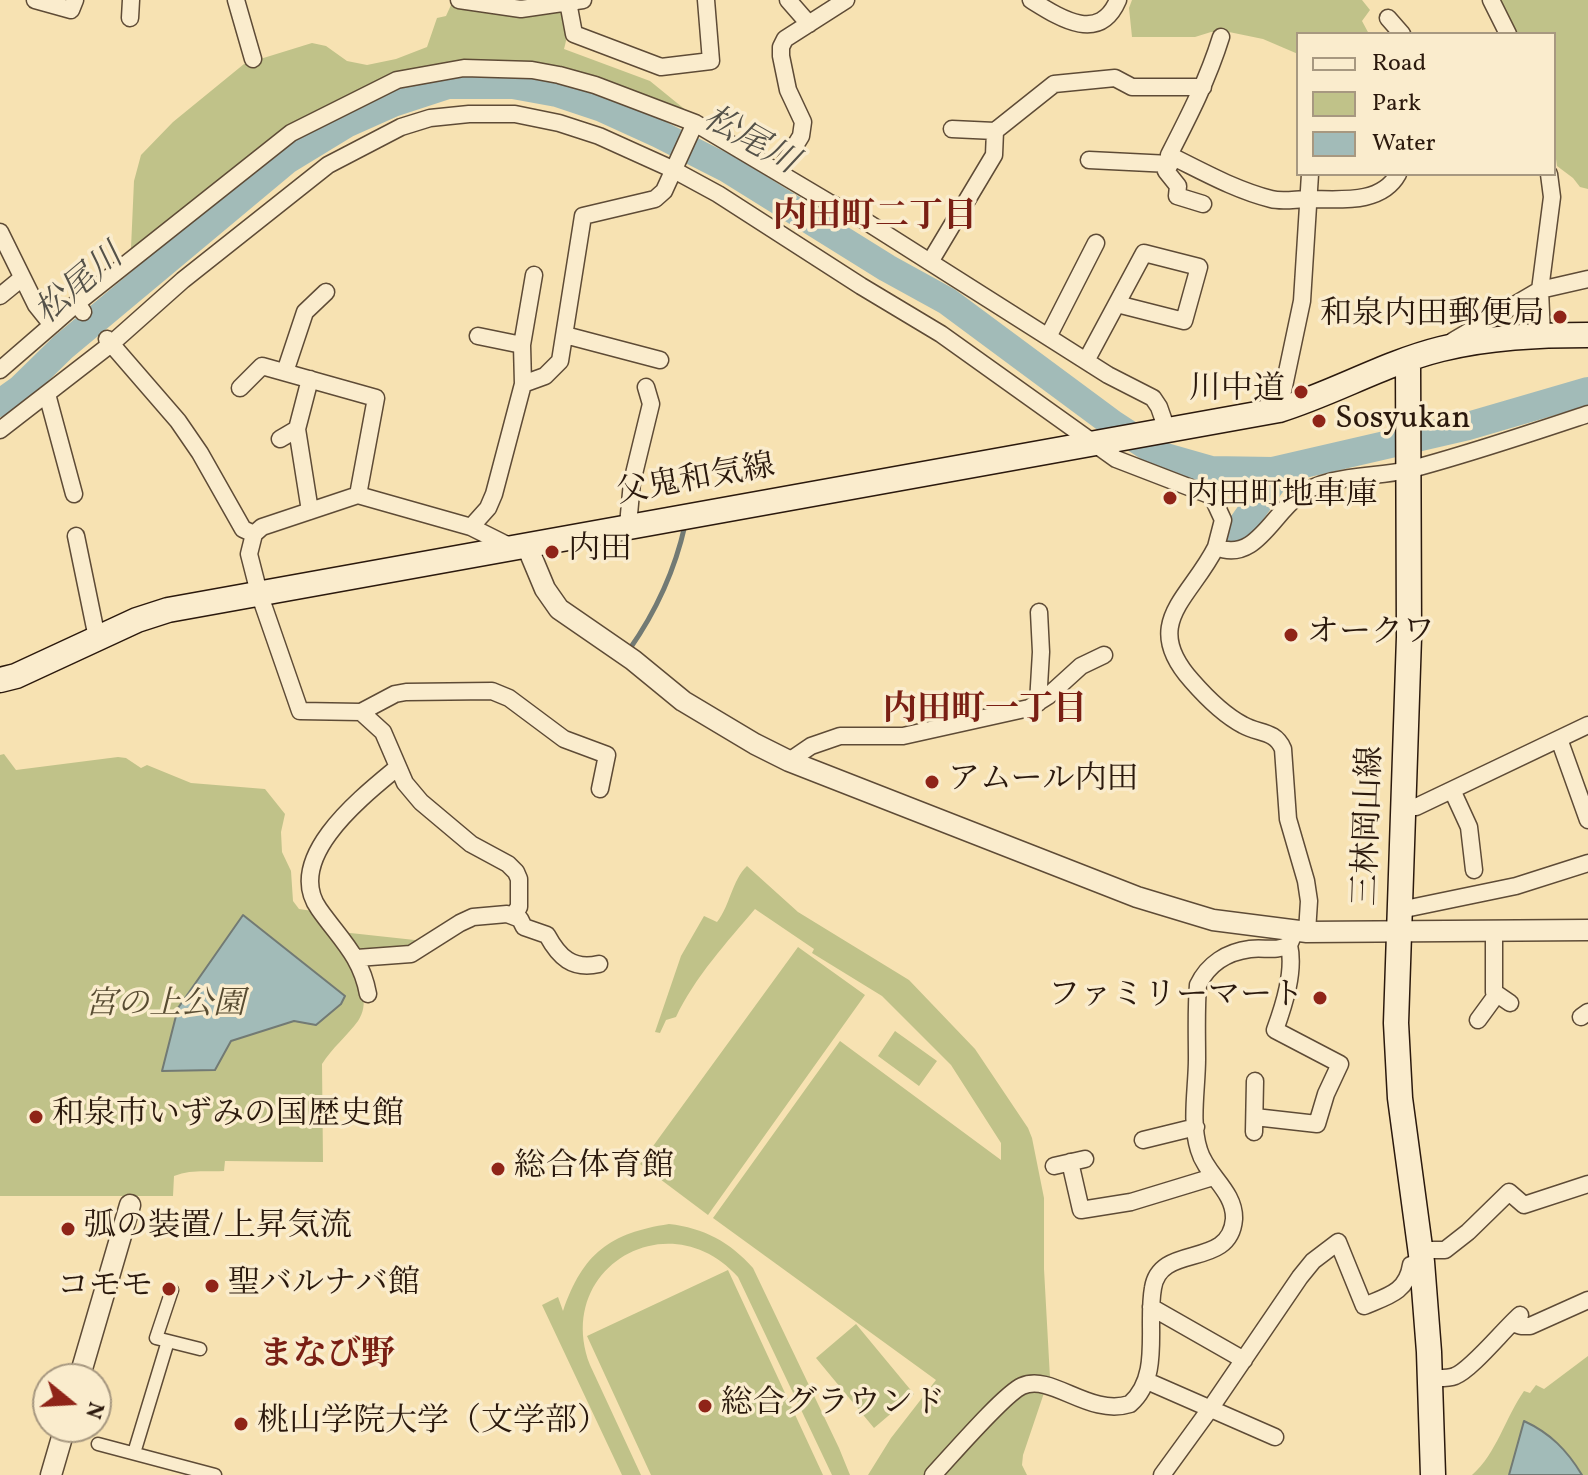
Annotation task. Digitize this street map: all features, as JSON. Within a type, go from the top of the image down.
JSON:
[{"type":"main road","points":[[1408,361],[1439,349],[1542,335],[1588,335]]},
{"type":"main road","name":"父鬼和気線","points":[[0,680],[16,676],[137,620],[168,610],[1279,410],[1408,361]]},
{"type":"main road","name":"三林岡山線","points":[[1408,361],[1409,637],[1396,1023],[1398,1066],[1421,1256],[1433,1475]]},
{"type":"street","points":[[35,0],[71,10],[75,0]]},
{"type":"street","points":[[130,18],[131,0]]},
{"type":"street","points":[[236,0],[253,59]]},
{"type":"street","points":[[459,0],[521,9],[576,1],[574,34],[661,67],[711,61],[706,0]]},
{"type":"street","points":[[788,0],[809,24]]},
{"type":"street","points":[[785,162],[801,136],[803,122],[788,90],[781,47],[785,39],[846,0]]},
{"type":"street","points":[[1031,0],[1061,18],[1091,25],[1101,22],[1110,14],[1118,0]]},
{"type":"street","points":[[1491,0],[1507,32]]},
{"type":"street","points":[[1388,18],[1400,32]]},
{"type":"street","points":[[1172,161],[1169,155],[1203,87],[1221,37]]},
{"type":"street","points":[[0,370],[52,325],[80,308],[291,133],[397,80],[464,68],[532,70],[595,85],[739,148],[785,162],[814,193]]},
{"type":"street","points":[[952,129],[995,131],[1054,84],[1115,78],[1132,87],[1203,87]]},
{"type":"street","points":[[2,426],[47,394],[285,197],[328,165],[401,127],[430,118],[515,114],[559,123],[599,136],[674,166],[941,334],[1100,442],[1116,459],[1212,496],[1223,520],[1216,547],[1175,611],[1169,629],[1170,645],[1180,668],[1231,718],[1246,727],[1274,734],[1283,749],[1288,819],[1309,901],[1297,936],[1275,1030],[1340,1064],[1312,1131],[1254,1125],[1255,1081]]},
{"type":"street","points":[[523,384],[545,376],[560,361],[583,216],[655,199],[664,191],[693,128]]},
{"type":"street","points":[[930,262],[994,155],[995,131]]},
{"type":"street","points":[[739,148],[862,219],[1086,361],[1153,398],[1159,407],[1162,431]]},
{"type":"street","points":[[1089,160],[1172,161],[1274,200],[1355,199],[1391,186],[1397,176]]},
{"type":"street","points":[[1172,161],[1166,171],[1178,186],[1177,196],[1203,204]]},
{"type":"street","points":[[1279,410],[1302,301],[1310,176]]},
{"type":"street","points":[[1542,335],[1540,290],[1552,197],[1549,176]]},
{"type":"street","points":[[0,232],[36,305],[52,325]]},
{"type":"street","points":[[1048,337],[1096,243]]},
{"type":"street","points":[[1086,361],[1144,253],[1199,267],[1184,321],[1117,304]]},
{"type":"street","points":[[471,527],[488,508],[494,494],[523,384],[522,345],[534,275]]},
{"type":"street","points":[[0,296],[22,278]]},
{"type":"street","points":[[1439,349],[1540,290],[1588,279]]},
{"type":"street","points":[[285,372],[305,312],[326,292]]},
{"type":"street","points":[[565,335],[660,360]]},
{"type":"street","points":[[478,336],[522,345]]},
{"type":"street","points":[[109,341],[178,421],[243,529],[254,534]]},
{"type":"street","points":[[240,388],[262,366],[376,398],[358,495]]},
{"type":"street","points":[[310,379],[297,429],[310,511]]},
{"type":"street","points":[[628,525],[632,482],[651,404],[646,387]]},
{"type":"street","points":[[47,394],[74,494]]},
{"type":"street","points":[[1216,547],[1237,552],[1249,547],[1287,506],[1311,488],[1479,451],[1588,414]]},
{"type":"street","points":[[280,439],[297,429]]},
{"type":"street","points":[[600,789],[607,755],[564,739],[501,693],[476,690],[406,692],[375,703],[361,712],[300,711],[259,593],[249,554],[254,534],[262,527],[358,495],[471,527],[520,547],[559,609],[633,660],[683,701],[755,744],[789,761],[1171,908],[1213,920],[1297,936],[1400,921],[1588,863]]},
{"type":"street","points":[[76,536],[97,638]]},
{"type":"street","points":[[1038,703],[1041,652],[1039,612]]},
{"type":"street","points":[[789,761],[811,746],[840,736],[903,736],[1029,708],[1081,666],[1104,655]]},
{"type":"street","points":[[361,712],[383,732],[405,783],[426,806],[471,844],[508,864],[516,872],[519,907],[514,914]]},
{"type":"street","points":[[1404,806],[1416,807],[1588,725]]},
{"type":"street","points":[[1559,739],[1588,820]]},
{"type":"street","points":[[368,994],[357,958],[314,902],[308,884],[309,874],[319,849],[337,824],[398,767]]},
{"type":"street","points":[[1452,790],[1469,827],[1474,870]]},
{"type":"street","points":[[357,958],[411,954],[473,917],[514,914]]},
{"type":"street","points":[[514,914],[524,927],[547,935],[558,955],[566,961],[583,966],[599,964]]},
{"type":"street","points":[[1400,921],[1494,932],[1588,930]]},
{"type":"street","points":[[1478,1020],[1503,999],[1494,992],[1494,932]]},
{"type":"street","points":[[933,1475],[1009,1396],[1024,1385],[1040,1384],[1091,1404],[1119,1407],[1137,1398],[1147,1381],[1153,1284],[1163,1268],[1179,1258],[1214,1250],[1223,1243],[1234,1218],[1230,1199],[1199,1153],[1196,1127],[1198,985],[1215,962],[1249,949],[1276,950],[1297,936]]},
{"type":"street","points":[[1143,1140],[1196,1127]]},
{"type":"street","points":[[1070,1163],[1081,1210],[1132,1208],[1213,1177]]},
{"type":"street","points":[[1162,1475],[1300,1277],[1313,1261],[1338,1242],[1364,1306],[1402,1287],[1409,1281],[1411,1265],[1421,1256],[1445,1250],[1509,1192],[1524,1205],[1588,1184]]},
{"type":"street","points":[[84,1363],[130,1205]]},
{"type":"street","points":[[172,1290],[156,1338],[200,1349]]},
{"type":"street","points":[[1430,1378],[1452,1378],[1467,1370],[1516,1319],[1521,1326],[1530,1326],[1588,1300]]},
{"type":"street","points":[[1151,1307],[1244,1360]]},
{"type":"street","points":[[134,1453],[168,1341]]},
{"type":"street","points":[[1147,1381],[1275,1437]]},
{"type":"street","points":[[51,1475],[60,1443]]},
{"type":"street","points":[[98,1444],[215,1475]]},
{"type":"green space","points":[[1132,0],[1362,0],[1370,10],[1362,21],[1368,32],[1296,32],[1296,53],[1263,39],[1229,32],[1211,32],[1195,37],[1132,37],[1129,8]]},
{"type":"green space","points":[[1499,0],[1588,0],[1588,189],[1580,187],[1557,166],[1556,32],[1516,32]]},
{"type":"green space","points":[[451,5],[507,15],[558,11],[564,16],[567,26],[564,49],[650,81],[693,116],[596,82],[456,64],[322,111],[136,251],[131,248],[134,181],[141,155],[173,122],[244,64],[312,43],[326,46],[347,61],[367,65],[396,59],[427,47],[437,18],[446,16]]},
{"type":"green space","name":"宮の上公園","points":[[4,754],[16,770],[126,758],[141,768],[147,765],[191,783],[265,789],[285,814],[281,832],[282,852],[291,871],[293,901],[299,909],[313,911],[351,964],[363,994],[363,1008],[358,1021],[322,1064],[323,1162],[225,1161],[224,1171],[174,1176],[173,1196],[0,1196],[0,755]]},
{"type":"green space","points":[[747,866],[798,912],[909,980],[975,1049],[1032,1138],[1044,1198],[1050,1378],[986,1411],[924,1475],[868,1475],[891,1438],[936,1380],[713,1218],[840,1041],[1001,1160],[1001,1143],[951,1065],[882,996],[812,953],[814,949],[755,909],[702,974],[676,1017],[666,1020],[660,1033],[655,1032],[681,956],[704,916],[717,922]]},
{"type":"green space","points":[[341,932],[424,941],[416,947],[358,952]]},
{"type":"green space","points":[[798,947],[865,995],[708,1215],[640,1164]]},
{"type":"green space","points":[[895,1031],[937,1061],[919,1086],[878,1056]]},
{"type":"green space","name":"総合グラウンド","points":[[669,1224],[716,1238],[753,1268],[850,1475],[832,1475],[738,1277],[710,1255],[681,1245],[651,1245],[624,1256],[602,1274],[588,1300],[583,1330],[590,1365],[641,1475],[622,1475],[542,1305],[558,1297],[563,1311],[580,1274],[601,1249],[630,1233]]},
{"type":"green space","name":"総合グラウンド","points":[[728,1270],[823,1475],[651,1475],[587,1336]]},
{"type":"green space","points":[[856,1324],[914,1394],[874,1428],[816,1358]]},
{"type":"green space","points":[[1588,1356],[1588,1475],[1472,1475],[1488,1456],[1524,1391],[1530,1393],[1536,1385],[1544,1389]]},
{"type":"green space","points":[[1045,1390],[1023,1455],[1022,1465],[1027,1475],[941,1475],[1015,1398],[1023,1393]]},
{"type":"water","points":[[243,915],[345,996],[341,1004],[316,1025],[294,1021],[231,1041],[215,1070],[162,1071],[178,1008]]},
{"type":"water","points":[[1524,1421],[1557,1443],[1582,1475],[1509,1475]]},
{"type":"waterway","name":"松尾川","points":[[0,403],[287,160],[346,124],[393,103],[448,85],[513,85],[557,93],[602,108],[659,134],[728,169],[887,268],[947,301],[1113,424],[1162,456],[1211,470],[1273,471],[1468,426],[1588,391]]},
{"type":"waterway","points":[[1237,532],[1272,483],[1273,471]]},
{"type":"waterway","points":[[629,650],[663,590],[685,525]]},
{"type":"place","name":"和泉内田郵便局","points":[[1560,317]]},
{"type":"place","name":"川中道","points":[[1301,392]]},
{"type":"place","name":"Sosyukan","points":[[1319,421]]},
{"type":"place","name":"内田町地車庫","points":[[1170,498]]},
{"type":"place","name":"内田","points":[[552,552]]},
{"type":"place","name":"オークワ","points":[[1291,635]]},
{"type":"place","name":"アムール内田","points":[[932,782]]},
{"type":"place","name":"ファミリーマート","points":[[1320,998]]},
{"type":"place","name":"和泉市いずみの国歴史館","points":[[36,1117]]},
{"type":"place","name":"総合体育館","points":[[498,1169]]},
{"type":"place","name":"弧の装置/上昇気流","points":[[68,1229]]},
{"type":"place","name":"聖バルナバ館","points":[[212,1286]]},
{"type":"place","name":"コモモ","points":[[169,1289]]},
{"type":"place","name":"総合グラウンド","points":[[705,1406]]},
{"type":"place","name":"桃山学院大学（文学部）","points":[[241,1424]]},
{"type":"district","name":"内田町二丁目","points":[[875,220]]},
{"type":"district","name":"内田町一丁目","points":[[985,713]]},
{"type":"district","name":"まなび野","points":[[327,1358]]}]
